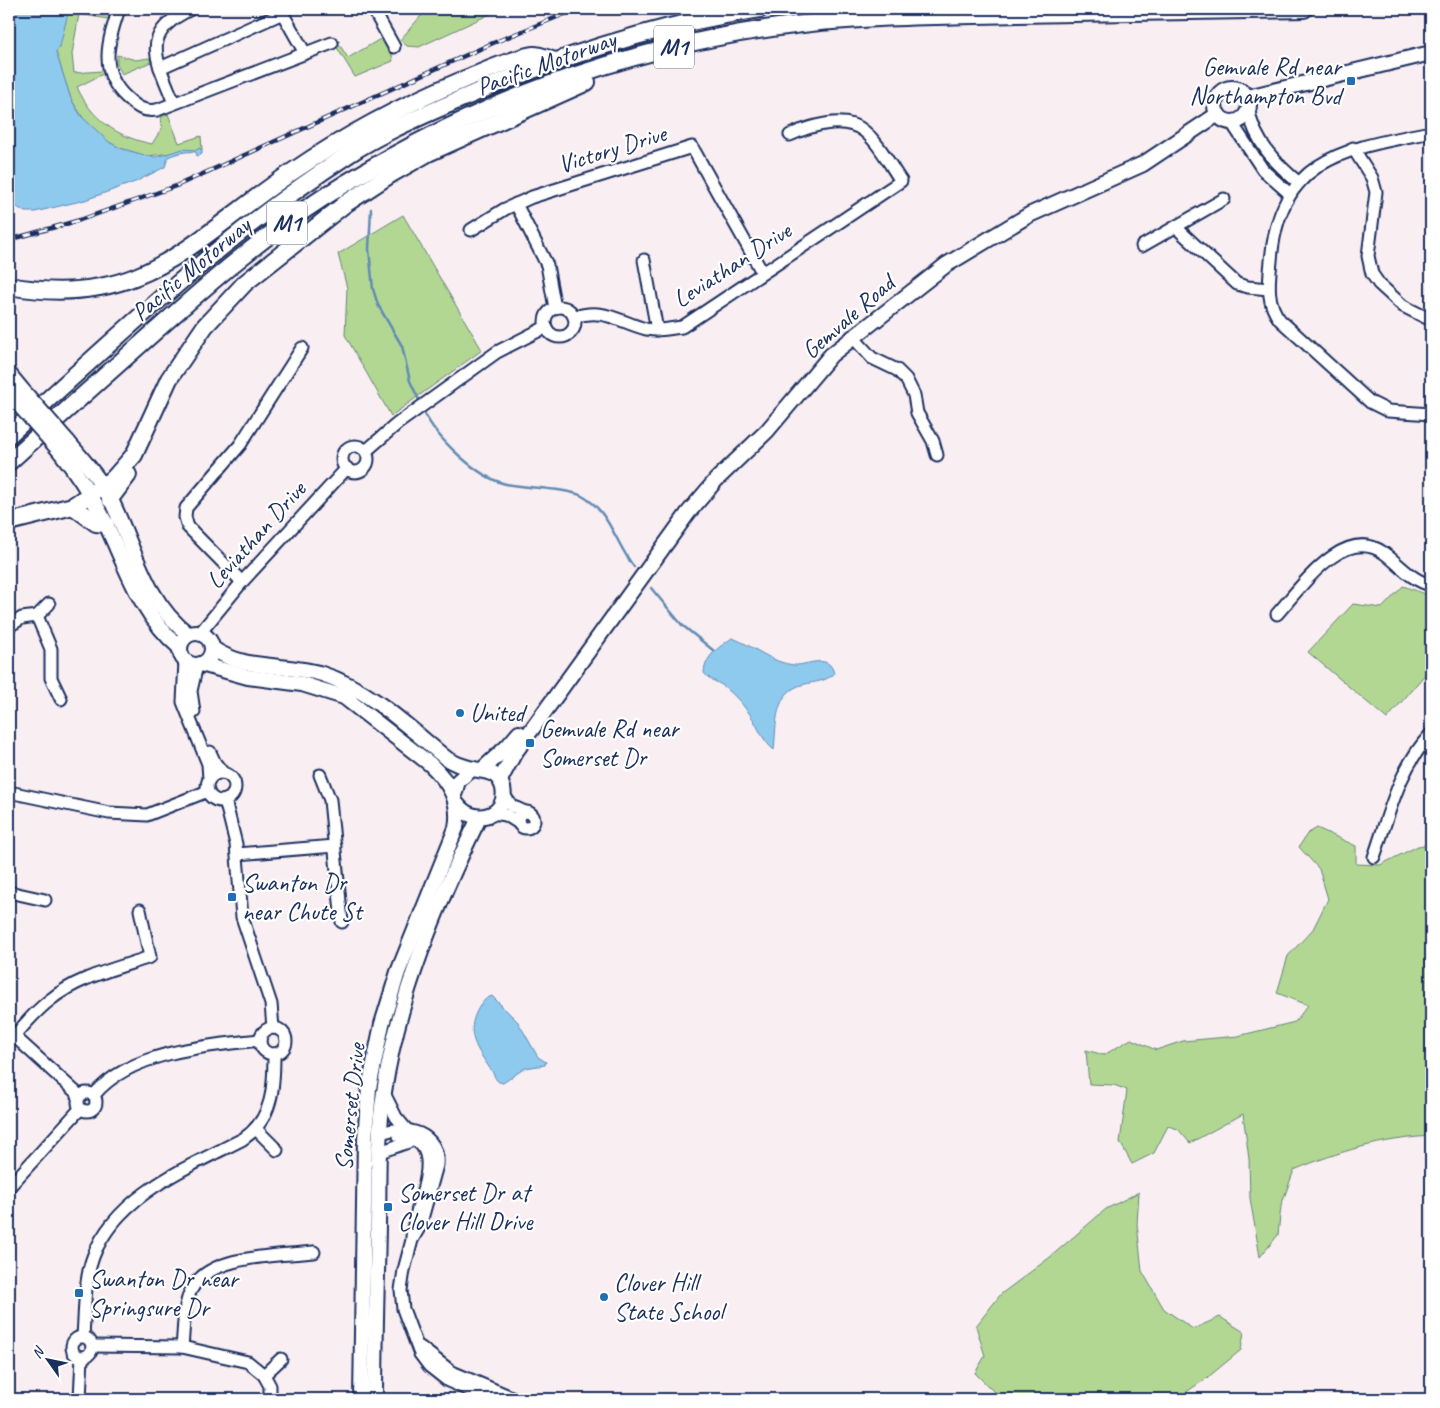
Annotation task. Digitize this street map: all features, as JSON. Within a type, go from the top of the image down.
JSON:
[{"type":"highway","name":"Pacific Motorway","points":[[9,435],[231,238],[349,154],[392,129],[555,61],[651,31],[760,9]]},
{"type":"highway","name":"Pacific Motorway","points":[[9,462],[214,280],[268,236],[320,199],[394,155],[453,125],[530,91],[615,62],[676,46],[733,34],[854,19],[1304,9]]},
{"type":"highway","points":[[9,286],[44,292],[75,292],[112,285],[149,272],[184,253],[263,192],[352,134],[413,103],[482,72],[534,55],[555,61]]},
{"type":"highway","points":[[9,522],[73,506],[101,494],[142,455],[150,440],[150,422],[177,365],[220,308],[246,283],[345,204],[390,174],[428,153],[598,78],[615,62]]},
{"type":"highway","points":[[73,506],[96,523],[106,524]]},
{"type":"main road","points":[[1248,97],[1431,53]]},
{"type":"main road","points":[[1237,88],[1248,97],[1248,112],[1241,120],[1232,122],[1222,119],[1218,114],[1215,104],[1217,97],[1225,90],[1237,88]]},
{"type":"main road","name":"Gemvale Road","points":[[502,787],[511,759],[705,492],[767,431],[831,355],[852,336],[966,252],[1029,215],[1143,164],[1218,114]]},
{"type":"main road","points":[[9,374],[15,395],[63,446],[101,494],[154,596],[178,626],[209,639],[212,648],[210,657],[191,659]]},
{"type":"main road","points":[[101,494],[106,524],[142,605],[156,624],[191,659],[248,677],[302,684],[344,698],[358,706],[442,775],[466,814],[479,818],[493,813],[498,808],[502,787],[490,771],[477,769],[447,759],[376,702],[336,679],[302,670],[232,659],[212,648]]},
{"type":"main road","points":[[191,659],[182,640],[194,633]]},
{"type":"main road","name":"Gemvale Road","points":[[477,769],[507,747],[571,675]]},
{"type":"main road","name":"Somerset Drive","points":[[361,1399],[365,1132],[370,1082],[387,1006],[398,972],[456,828],[458,781],[477,769]]},
{"type":"main road","name":"Somerset Drive","points":[[375,1399],[380,1133],[384,1093],[397,1028],[414,974],[466,843],[479,818]]},
{"type":"street","points":[[119,9],[107,52],[112,80],[124,96],[142,110],[157,110],[332,43]]},
{"type":"street","points":[[174,103],[160,68],[156,48],[161,30],[173,18],[191,9]]},
{"type":"street","points":[[374,9],[394,47]]},
{"type":"street","points":[[160,68],[281,11],[305,53]]},
{"type":"street","points":[[1248,112],[1251,124],[1272,159],[1299,183]]},
{"type":"street","points":[[1232,122],[1263,170],[1290,194]]},
{"type":"street","name":"Leviathan Drive","points":[[574,317],[584,314],[603,314],[646,330],[682,327],[901,181],[870,136],[858,127],[822,124],[790,135]]},
{"type":"street","points":[[1431,132],[1354,148],[1328,158],[1299,183],[1290,194],[1276,226],[1269,288],[1271,304],[1280,320],[1370,402],[1388,412],[1431,414]]},
{"type":"street","name":"Victory Drive","points":[[516,204],[692,148],[762,272]]},
{"type":"street","points":[[1354,148],[1372,178],[1376,192],[1368,256],[1372,274],[1379,284],[1403,306],[1431,320]]},
{"type":"street","points":[[1142,246],[1224,199]]},
{"type":"street","points":[[471,230],[516,204],[547,265],[555,308]]},
{"type":"street","points":[[1177,226],[1181,232],[1237,284],[1248,288],[1269,288]]},
{"type":"street","points":[[644,260],[657,330]]},
{"type":"street","points":[[555,308],[567,309],[574,317],[574,326],[567,335],[556,336],[546,327],[547,315],[555,308]]},
{"type":"street","points":[[366,451],[397,424],[497,352],[546,327]]},
{"type":"street","points":[[852,336],[872,358],[897,370],[906,379],[914,395],[916,414],[933,441],[937,454]]},
{"type":"street","points":[[242,582],[188,527],[185,517],[186,508],[240,445],[302,348]]},
{"type":"street","points":[[356,446],[366,451],[368,461],[364,468],[357,472],[347,468],[342,457],[347,449],[356,446]]},
{"type":"street","name":"Leviathan Drive","points":[[194,633],[347,468]]},
{"type":"street","points":[[1277,614],[1334,554],[1355,546],[1380,551],[1417,580],[1431,585]]},
{"type":"street","points":[[9,626],[22,618],[37,616],[49,604]]},
{"type":"street","points":[[37,616],[51,649],[50,678],[61,699]]},
{"type":"street","points":[[191,659],[191,703],[215,763],[223,773],[231,778],[235,786],[232,795],[225,800],[215,799],[208,792],[208,764],[183,702],[191,659]]},
{"type":"street","points":[[1374,857],[1404,773],[1418,750],[1431,734]]},
{"type":"street","points":[[209,779],[216,774],[223,773]]},
{"type":"street","points":[[320,775],[330,800],[342,922]]},
{"type":"street","points":[[493,813],[506,815],[519,823],[519,816],[533,816],[512,806],[502,787]]},
{"type":"street","points":[[9,792],[109,813],[147,815],[208,792]]},
{"type":"street","points":[[225,800],[237,854],[242,917],[271,1004],[272,1028]]},
{"type":"street","points":[[237,854],[335,846]]},
{"type":"street","points":[[9,892],[45,900]]},
{"type":"street","points":[[80,1096],[11,1039],[43,1006],[67,988],[99,974],[150,957],[140,910]]},
{"type":"street","points":[[272,1028],[284,1033],[286,1041],[282,1051],[274,1054],[262,1050],[260,1040],[264,1031],[272,1028]]},
{"type":"street","points":[[94,1095],[115,1075],[142,1064],[197,1047],[260,1040]]},
{"type":"street","points":[[83,1336],[88,1282],[92,1258],[98,1244],[137,1198],[153,1186],[243,1139],[256,1129],[264,1118],[270,1104],[274,1054]]},
{"type":"street","points":[[80,1108],[78,1103],[80,1096],[86,1092],[94,1095]]},
{"type":"street","points":[[384,1093],[396,1117],[407,1130]]},
{"type":"street","points":[[80,1108],[89,1111],[94,1108],[96,1103],[94,1095]]},
{"type":"street","points":[[9,1187],[80,1108]]},
{"type":"street","points":[[256,1129],[278,1150]]},
{"type":"street","points":[[380,1133],[390,1129],[418,1132],[430,1140],[438,1161],[420,1226],[412,1240],[404,1270],[402,1299],[409,1329],[420,1354],[437,1374],[448,1381],[489,1399]]},
{"type":"street","points":[[365,1132],[415,1140],[426,1152],[428,1162],[412,1223],[412,1240]]},
{"type":"street","points":[[380,1152],[415,1140]]},
{"type":"street","points":[[182,1347],[188,1300],[195,1284],[207,1271],[221,1264],[314,1252]]},
{"type":"street","points":[[83,1336],[90,1340],[92,1346],[88,1355],[82,1357],[76,1355],[72,1347],[75,1339],[83,1336]]},
{"type":"street","points":[[416,1344],[452,1372],[516,1399]]},
{"type":"street","points":[[92,1346],[182,1347],[248,1362],[264,1374],[270,1386],[270,1399]]},
{"type":"street","points":[[80,1399],[82,1357]]},
{"type":"street","points":[[264,1374],[281,1359]]},
{"type":"green space","points":[[69,9],[86,9],[109,15],[108,19],[79,14],[72,54],[74,73],[102,71],[103,74],[77,87],[83,99],[98,118],[117,132],[152,144],[162,128],[161,117],[168,114],[179,143],[201,136],[202,150],[199,148],[197,150],[147,156],[120,148],[109,142],[87,124],[71,99],[56,52]]},
{"type":"green space","points":[[427,9],[501,9],[419,47],[407,46],[400,40]]},
{"type":"green space","points":[[382,38],[391,50],[393,61],[355,77],[336,46],[339,44],[348,58]]},
{"type":"green space","points":[[117,55],[136,60],[149,58],[151,62],[122,74],[117,64]]},
{"type":"green space","points":[[403,215],[482,350],[391,416],[345,335],[347,288],[338,254]]},
{"type":"green space","points":[[1403,586],[1431,596],[1431,672],[1428,671],[1387,719],[1308,652],[1353,604],[1382,608]]},
{"type":"green space","points":[[1317,828],[1356,846],[1356,864],[1380,865],[1418,846],[1431,844],[1431,1136],[1395,1140],[1361,1147],[1294,1170],[1281,1206],[1278,1235],[1260,1257],[1250,1198],[1249,1159],[1243,1114],[1190,1143],[1178,1129],[1168,1126],[1154,1153],[1132,1164],[1120,1142],[1127,1090],[1114,1085],[1089,1084],[1086,1050],[1104,1055],[1131,1039],[1156,1050],[1183,1041],[1238,1036],[1295,1022],[1308,1005],[1277,993],[1288,956],[1313,929],[1328,899],[1319,869],[1299,847],[1307,834]]},
{"type":"green space","points":[[1139,1192],[1137,1224],[1142,1271],[1164,1309],[1193,1329],[1220,1317],[1244,1332],[1241,1350],[1207,1378],[1176,1399],[1001,1399],[975,1373],[985,1356],[976,1326],[1001,1294],[1049,1258],[1106,1209]]},
{"type":"water","points":[[10,9],[69,9],[60,46],[56,52],[71,99],[81,116],[109,142],[120,148],[147,156],[156,157],[183,149],[197,150],[199,148],[202,150],[202,154],[197,156],[196,152],[189,152],[168,157],[165,167],[135,182],[85,200],[35,212],[25,212],[9,202]]},
{"type":"water","points":[[732,638],[786,664],[799,665],[823,662],[828,663],[832,667],[834,674],[824,680],[795,688],[782,701],[777,720],[774,750],[765,741],[739,700],[726,688],[704,673],[710,657]]},
{"type":"water","points":[[492,996],[518,1022],[538,1057],[546,1062],[545,1065],[525,1068],[503,1083],[497,1080],[479,1052],[472,1030],[480,1005]]},
{"type":"waterway","points":[[371,209],[369,249],[373,289],[378,305],[402,346],[410,381],[419,400]]},
{"type":"waterway","points":[[424,412],[448,445],[483,474],[506,484],[575,493],[591,502],[606,519],[634,567]]},
{"type":"waterway","points":[[651,588],[682,625],[714,651]]},
{"type":"railway","points":[[9,240],[80,220],[176,186],[493,43],[577,9]]},
{"type":"place","name":"Gemvale Rd near Northampton Bvd","points":[[1351,81]]},
{"type":"place","name":"United","points":[[460,713]]},
{"type":"place","name":"Gemvale Rd near Somerset Dr","points":[[530,743]]},
{"type":"place","name":"Swanton Dr near Chute St","points":[[232,897]]},
{"type":"place","name":"Somerset Dr at Clover Hill Drive","points":[[388,1207]]},
{"type":"place","name":"Swanton Dr near Springsure Dr","points":[[79,1293]]},
{"type":"place","name":"Clover Hill State School","points":[[604,1297]]}]
